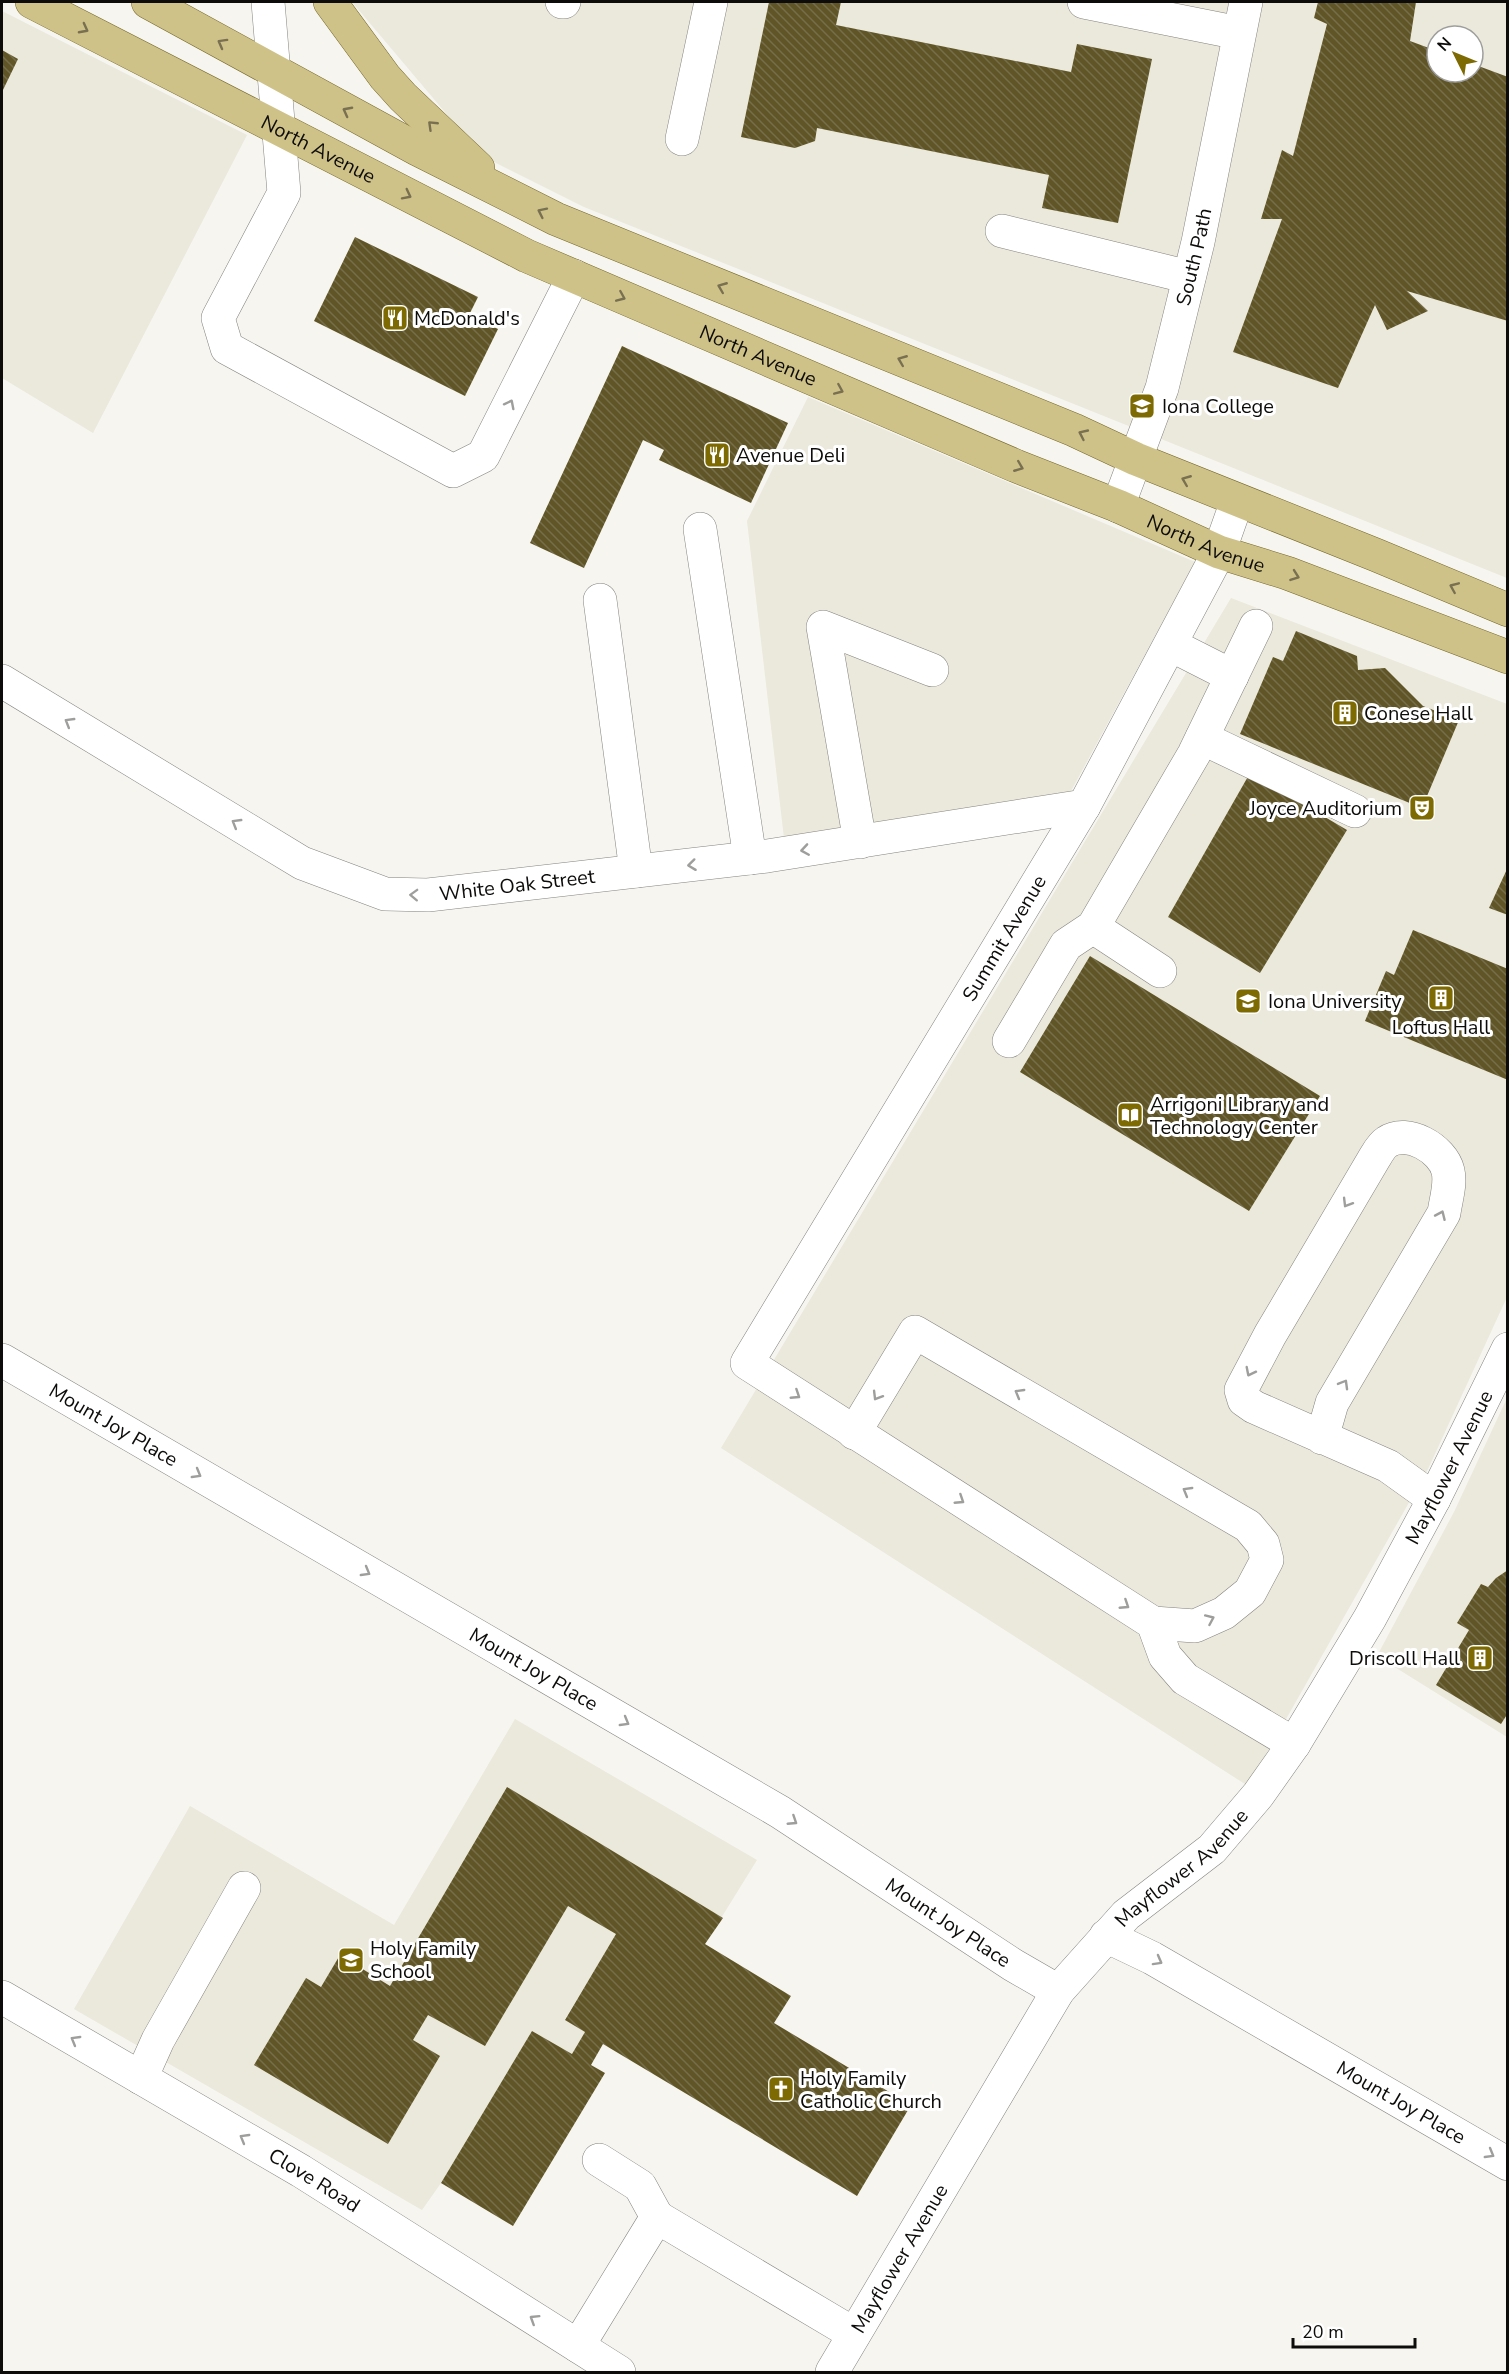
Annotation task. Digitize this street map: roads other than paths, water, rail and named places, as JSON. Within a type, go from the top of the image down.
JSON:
[{"type":"main road","name":"North Avenue","points":[[32,2],[527,256],[1016,466],[1118,506],[1219,552],[1287,573],[1507,656]]},
{"type":"main road","points":[[148,2],[273,71],[555,219],[1074,430],[1136,459],[1237,501],[1508,610]]},
{"type":"main road","points":[[330,2],[370,58],[403,97],[505,194]]},
{"type":"street","points":[[268,2],[284,193],[219,318],[227,348],[453,471],[483,456],[574,276]]},
{"type":"street","points":[[682,139],[711,2]]},
{"type":"street","points":[[1083,2],[1239,33]]},
{"type":"street","name":"South Path","points":[[1118,506],[1162,388],[1198,242],[1245,2]]},
{"type":"street","points":[[1002,231],[1189,277]]},
{"type":"street","name":"Summit Avenue","points":[[854,1432],[747,1363],[1084,806],[1219,552],[1237,501]]},
{"type":"street","points":[[700,529],[750,858]]},
{"type":"street","points":[[600,600],[636,871]]},
{"type":"street","points":[[1009,1041],[1066,945],[1093,927],[1202,738],[1256,626]]},
{"type":"street","points":[[860,842],[823,627],[932,670]]},
{"type":"street","points":[[1170,645],[1232,676]]},
{"type":"street","name":"White Oak Street","points":[[2,681],[302,863],[385,894],[428,896],[750,858],[1084,806]]},
{"type":"street","points":[[1202,738],[1355,811]]},
{"type":"street","points":[[1093,927],[1160,970]]},
{"type":"street","points":[[1322,1438],[1332,1403],[1443,1213],[1449,1187],[1448,1169],[1440,1156],[1430,1147],[1415,1140],[1398,1138],[1386,1142],[1375,1157],[1270,1335],[1241,1390],[1244,1400],[1254,1407],[1322,1438],[1388,1467],[1434,1499]]},
{"type":"street","points":[[915,1332],[1248,1526],[1263,1544],[1267,1560],[1250,1592],[1224,1613],[1195,1626],[1153,1623],[854,1432],[915,1332]]},
{"type":"street","name":"Mayflower Avenue","points":[[832,2373],[1058,1991],[1106,1936],[1140,1903],[1212,1849],[1258,1795],[1294,1744],[1370,1618],[1434,1499],[1508,1349]]},
{"type":"street","name":"Mount Joy Place","points":[[2,1360],[780,1812],[1013,1965],[1058,1991]]},
{"type":"street","points":[[1153,1623],[1165,1656],[1185,1679],[1294,1744]]},
{"type":"street","points":[[141,2078],[158,2040],[244,1888]]},
{"type":"street","name":"Mount Joy Place","points":[[1106,1936],[1152,1958],[1508,2164]]},
{"type":"street","name":"Clove Road","points":[[2,1997],[301,2171],[619,2373]]},
{"type":"street","points":[[599,2160],[640,2186],[657,2217],[854,2334]]},
{"type":"street","points":[[578,2346],[657,2217]]},
{"type":"place","name":"McDonald's","points":[[395,318]]},
{"type":"place","name":"Iona College","points":[[1142,406]]},
{"type":"place","name":"Avenue Deli","points":[[717,455]]},
{"type":"place","name":"Conese Hall","points":[[1345,713]]},
{"type":"place","name":"Joyce Auditorium","points":[[1422,808]]},
{"type":"place","name":"Loftus Hall","points":[[1441,998]]},
{"type":"place","name":"Iona University","points":[[1248,1001]]},
{"type":"place","name":"Arrigoni Library and Technology Center","points":[[1130,1115]]},
{"type":"place","name":"Driscoll Hall","points":[[1480,1658]]},
{"type":"place","name":"Holy Family School","points":[[351,1960]]},
{"type":"place","name":"Holy Family Catholic Church","points":[[781,2089]]}]
